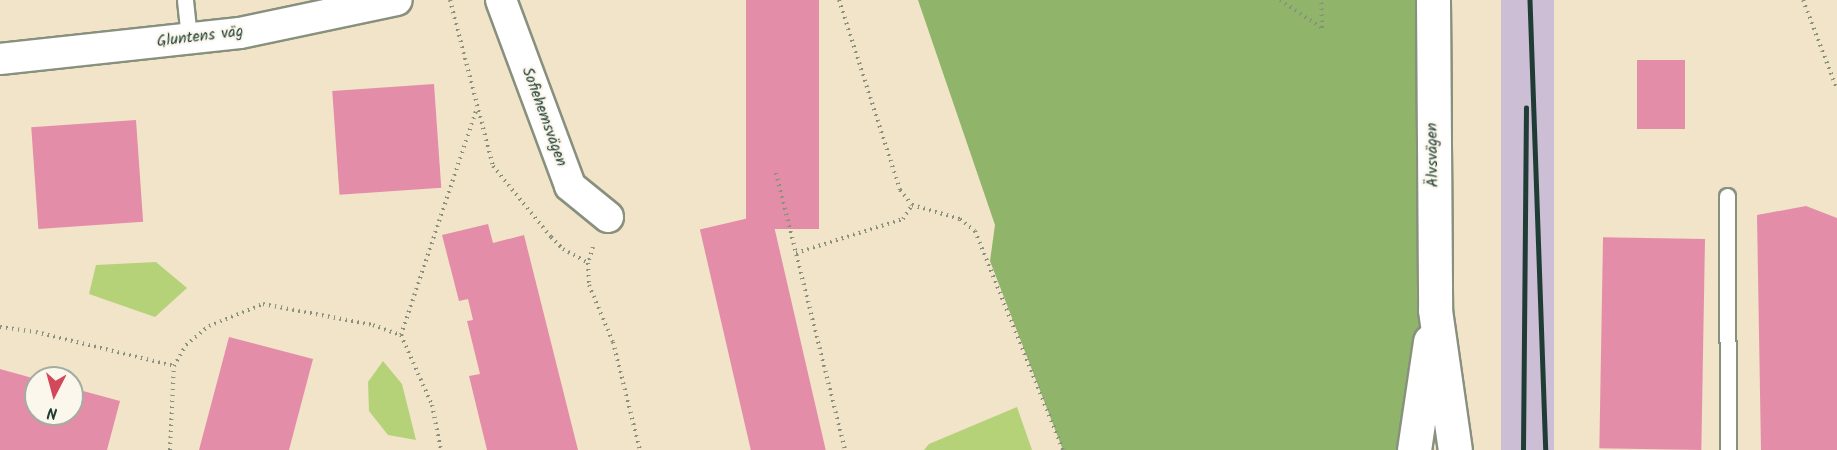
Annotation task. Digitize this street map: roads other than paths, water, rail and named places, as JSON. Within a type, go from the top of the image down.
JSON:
[{"type":"main road","name":"Älvsvägen","points":[[1433,0],[1435,309],[1455,450]]},
{"type":"main road","name":"Älvsvägen","points":[[1414,450],[1435,309]]},
{"type":"street","name":"Gluntens väg","points":[[0,59],[189,39],[285,25],[397,0]]},
{"type":"street","name":"Sofiehemsvägen","points":[[501,0],[570,186],[608,217]]},
{"type":"lane","points":[[185,0],[189,39]]},
{"type":"lane","points":[[1727,196],[1728,450]]},
{"type":"railway","points":[[1530,0],[1546,450]]},
{"type":"railway","points":[[1523,450],[1526,108]]}]
